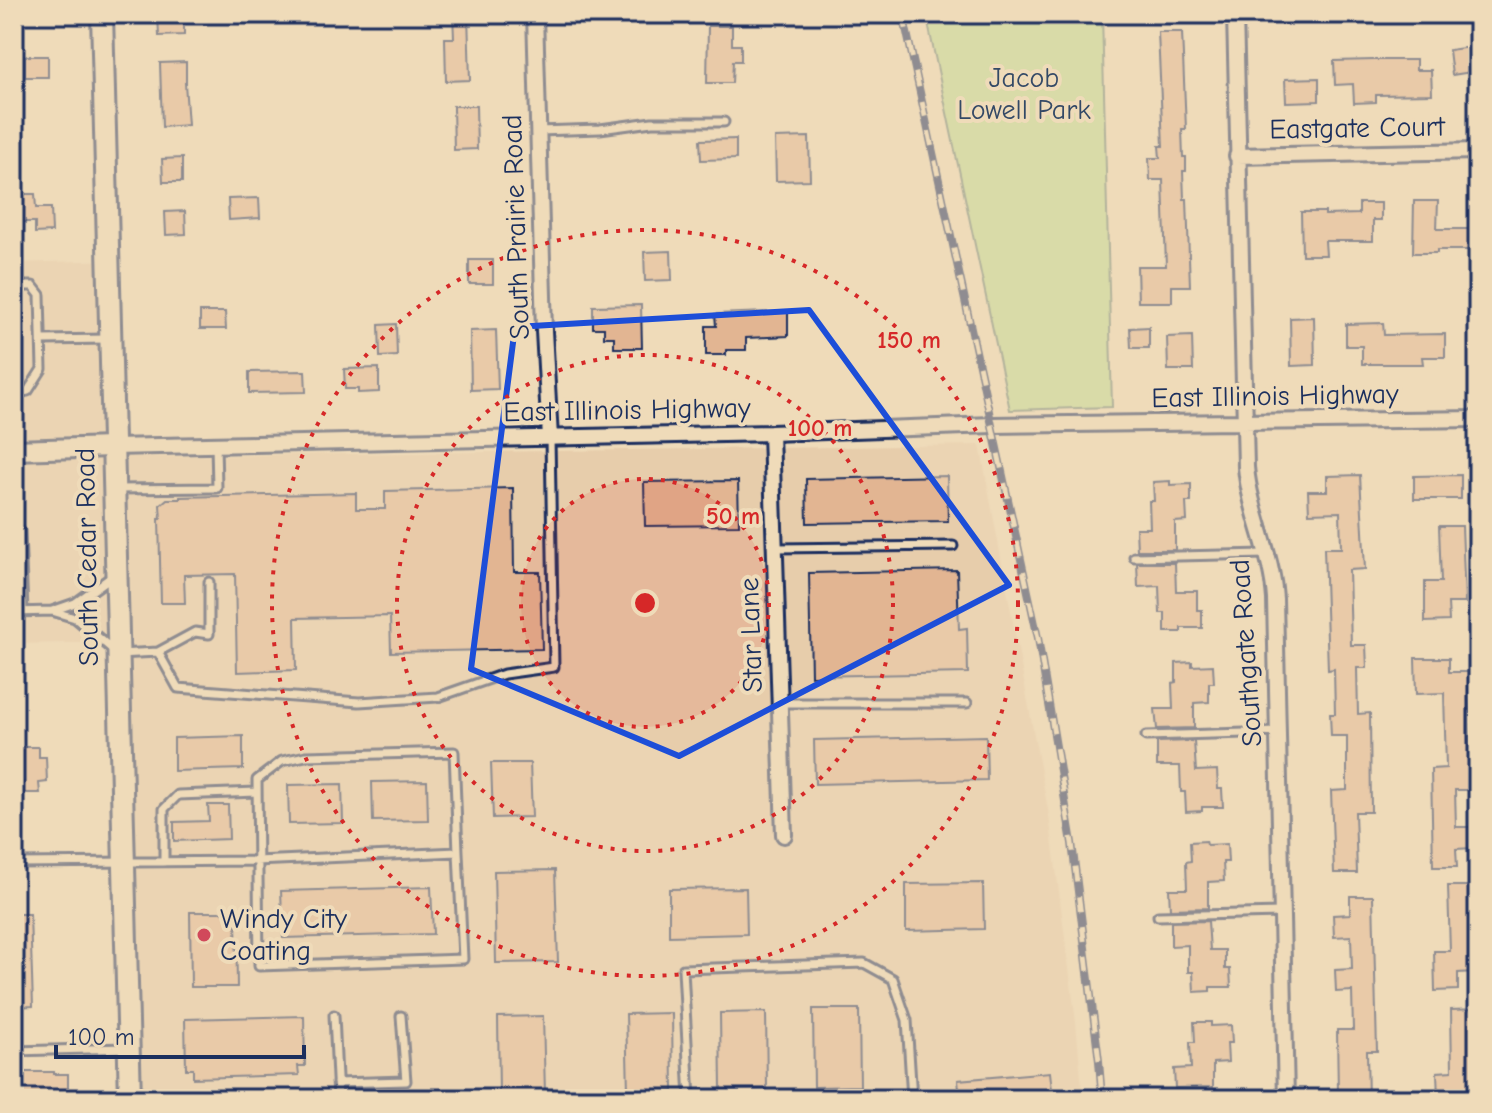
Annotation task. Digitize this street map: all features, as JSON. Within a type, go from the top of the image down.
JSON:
[{"type":"main road","name":"South Cedar Road","points":[[102,14],[130,1099]]},
{"type":"street","name":"South Prairie Road","points":[[535,14],[550,438]]},
{"type":"street","name":"Southgate Road","points":[[1235,14],[1247,481],[1274,577],[1286,1098]]},
{"type":"street","name":"Eastgate Court","points":[[1237,156],[1478,151]]},
{"type":"street","name":"East Illinois Highway","points":[[112,447],[771,433],[993,425],[1478,419]]},
{"type":"street","name":"Star Lane","points":[[771,433],[784,835]]},
{"type":"street","points":[[14,450],[112,447]]},
{"type":"lane","points":[[538,131],[600,129],[652,122],[724,122]]},
{"type":"lane","points":[[14,286],[33,286],[40,295],[42,340],[42,369],[28,391],[14,394]]},
{"type":"lane","points":[[42,340],[111,339]]},
{"type":"lane","points":[[158,652],[178,688],[359,702],[438,697],[504,674],[554,667],[550,438]]},
{"type":"lane","points":[[113,489],[217,488],[216,444]]},
{"type":"lane","points":[[14,523],[20,531],[19,612],[52,611],[75,603],[116,574]]},
{"type":"lane","points":[[774,548],[953,546]]},
{"type":"lane","points":[[1134,557],[1268,554]]},
{"type":"lane","points":[[52,611],[75,618],[118,654],[158,652],[195,632],[209,634],[209,582]]},
{"type":"lane","points":[[779,703],[967,703]]},
{"type":"lane","points":[[1146,736],[1279,732]]},
{"type":"lane","points":[[454,752],[463,959],[259,966],[257,792],[257,780],[282,761],[306,756],[454,752]]},
{"type":"lane","points":[[164,862],[164,809],[178,795],[257,792]]},
{"type":"lane","points":[[14,863],[256,861],[458,852]]},
{"type":"lane","points":[[1158,916],[1284,913]]},
{"type":"lane","points":[[690,1099],[683,969],[864,963],[893,979],[907,1020],[912,1099]]},
{"type":"lane","points":[[334,1015],[338,1099]]},
{"type":"lane","points":[[337,1083],[406,1081],[401,1016]]},
{"type":"lane","points":[[14,1051],[129,1048]]},
{"type":"lane","points":[[1199,1099],[1286,1098]]},
{"type":"highlighted area","points":[[809,310],[1009,585],[679,756],[471,669],[515,327]]},
{"type":"shaded area","points":[[115,260],[123,457],[980,445],[1049,815],[1083,1099],[137,1099],[126,642],[14,644],[14,263]]},
{"type":"green space","name":"Jacob Lowell Park","points":[[926,14],[1102,14],[1112,407],[1010,410]]},
{"type":"building","points":[[158,14],[184,16],[184,35],[159,36]]},
{"type":"building","points":[[453,14],[468,14],[470,80],[446,81],[445,38],[454,38]]},
{"type":"building","points":[[708,26],[732,26],[732,45],[741,45],[741,61],[733,61],[732,83],[707,83]]},
{"type":"building","points":[[1158,32],[1182,32],[1186,129],[1182,129],[1183,157],[1186,157],[1186,171],[1183,171],[1190,286],[1172,286],[1172,302],[1138,302],[1137,266],[1166,266],[1163,180],[1150,180],[1149,158],[1160,158],[1159,146],[1163,146]]},
{"type":"building","points":[[1478,46],[1478,71],[1452,75],[1449,50]]},
{"type":"building","points":[[25,56],[48,56],[48,77],[25,77]]},
{"type":"building","points":[[1416,60],[1416,70],[1431,70],[1432,94],[1376,95],[1376,102],[1354,103],[1353,84],[1335,85],[1334,61]]},
{"type":"building","points":[[186,62],[188,125],[162,127],[160,63]]},
{"type":"building","points":[[1319,78],[1319,101],[1286,102],[1285,79]]},
{"type":"building","points":[[453,106],[476,106],[477,149],[454,150]]},
{"type":"building","points":[[809,137],[810,180],[776,181],[775,138]]},
{"type":"building","points":[[736,139],[736,159],[701,160],[700,140]]},
{"type":"building","points":[[182,158],[182,182],[163,182],[162,159]]},
{"type":"building","points":[[19,194],[35,194],[36,208],[51,208],[52,232],[35,233],[35,222],[20,222]]},
{"type":"building","points":[[259,198],[260,218],[229,220],[228,199]]},
{"type":"building","points":[[1414,201],[1438,201],[1437,229],[1477,229],[1477,250],[1413,253]]},
{"type":"building","points":[[1359,203],[1381,203],[1381,220],[1373,220],[1373,241],[1325,241],[1326,255],[1302,255],[1301,212],[1359,214]]},
{"type":"building","points":[[185,211],[186,234],[166,235],[165,212]]},
{"type":"building","points":[[671,251],[672,280],[645,281],[644,252]]},
{"type":"building","points":[[469,260],[493,260],[493,284],[469,284]]},
{"type":"building","points":[[641,305],[642,348],[614,348],[614,337],[604,337],[604,328],[593,328],[593,306]]},
{"type":"building","points":[[200,312],[225,312],[226,329],[200,329]]},
{"type":"building","points":[[788,312],[788,336],[746,338],[746,350],[726,350],[726,355],[706,355],[706,326],[716,326],[715,314]]},
{"type":"building","points":[[1314,317],[1315,365],[1291,366],[1290,318]]},
{"type":"building","points":[[1383,323],[1384,335],[1445,334],[1445,357],[1422,357],[1423,364],[1362,364],[1362,346],[1346,346],[1346,324]]},
{"type":"building","points":[[396,324],[397,356],[380,357],[379,325]]},
{"type":"building","points":[[1149,327],[1149,348],[1131,348],[1130,328]]},
{"type":"building","points":[[496,330],[498,389],[471,390],[470,331]]},
{"type":"building","points":[[1192,336],[1193,370],[1168,370],[1167,337]]},
{"type":"building","points":[[379,368],[379,392],[358,393],[358,389],[345,389],[344,369]]},
{"type":"building","points":[[305,371],[306,392],[249,393],[249,372]]},
{"type":"building","points":[[1360,475],[1365,569],[1349,570],[1351,645],[1366,645],[1367,668],[1357,668],[1358,714],[1370,713],[1371,812],[1355,812],[1357,873],[1334,873],[1331,791],[1347,790],[1347,736],[1331,736],[1330,714],[1335,714],[1334,669],[1328,670],[1324,548],[1341,548],[1340,512],[1309,513],[1308,491],[1327,491],[1327,476]]},
{"type":"building","points":[[1461,475],[1461,499],[1414,499],[1414,476]]},
{"type":"building","points":[[947,476],[948,521],[807,523],[806,479]]},
{"type":"building","points":[[738,481],[739,525],[645,526],[644,482]]},
{"type":"building","points":[[1170,481],[1170,485],[1191,484],[1191,502],[1186,502],[1187,521],[1175,522],[1175,550],[1137,550],[1136,528],[1150,528],[1149,501],[1154,501],[1153,482]]},
{"type":"building","points":[[513,488],[514,572],[540,572],[542,649],[391,652],[390,616],[295,618],[296,670],[237,672],[235,574],[184,575],[185,603],[161,603],[159,519],[160,505],[167,499],[356,493],[356,509],[385,509],[385,491]]},
{"type":"building","points":[[1439,526],[1462,526],[1465,603],[1448,603],[1449,621],[1425,622],[1425,582],[1441,582]]},
{"type":"building","points":[[1137,563],[1175,563],[1176,591],[1197,591],[1197,610],[1202,610],[1202,628],[1165,632],[1165,613],[1160,613],[1159,586],[1138,587]]},
{"type":"building","points":[[957,570],[959,629],[967,628],[968,673],[811,676],[809,573]]},
{"type":"building","points":[[1415,658],[1449,658],[1449,672],[1468,672],[1471,790],[1455,790],[1456,827],[1472,827],[1473,848],[1456,849],[1457,867],[1433,867],[1431,769],[1446,768],[1444,693],[1416,694]]},
{"type":"building","points":[[1192,662],[1192,666],[1213,665],[1214,683],[1209,683],[1209,702],[1194,703],[1194,728],[1157,729],[1155,709],[1173,709],[1172,683],[1176,682],[1176,663]]},
{"type":"building","points":[[243,736],[243,769],[174,771],[174,738]]},
{"type":"building","points":[[986,736],[987,780],[815,784],[814,740]]},
{"type":"building","points":[[1194,741],[1196,771],[1217,770],[1223,807],[1202,807],[1202,811],[1186,812],[1180,766],[1157,766],[1157,742]]},
{"type":"building","points":[[22,747],[39,747],[39,757],[46,757],[47,782],[39,783],[40,793],[23,793],[23,782],[16,783],[16,758],[22,758]]},
{"type":"building","points":[[491,763],[530,763],[532,817],[493,818]]},
{"type":"building","points":[[427,781],[428,820],[373,821],[372,782]]},
{"type":"building","points":[[342,784],[343,823],[289,824],[288,785]]},
{"type":"building","points":[[208,805],[228,805],[229,839],[174,841],[174,822],[209,821]]},
{"type":"building","points":[[1206,841],[1207,845],[1227,844],[1228,862],[1223,862],[1224,881],[1208,882],[1208,908],[1170,909],[1169,889],[1187,889],[1186,862],[1191,861],[1190,842]]},
{"type":"building","points":[[555,870],[558,962],[496,963],[494,871]]},
{"type":"building","points":[[983,883],[984,929],[906,931],[906,884]]},
{"type":"building","points":[[1448,886],[1473,886],[1474,972],[1458,973],[1458,990],[1435,991],[1434,951],[1450,951]]},
{"type":"building","points":[[431,887],[433,934],[283,938],[281,891]]},
{"type":"building","points":[[746,888],[747,934],[669,936],[669,889]]},
{"type":"building","points":[[1350,896],[1373,896],[1377,1051],[1367,1051],[1368,1099],[1343,1099],[1343,1094],[1338,1094],[1337,1030],[1353,1030],[1352,991],[1336,992],[1335,970],[1352,969],[1351,936],[1334,937],[1333,915],[1350,914]]},
{"type":"building","points":[[190,912],[236,912],[237,987],[191,987]]},
{"type":"building","points":[[14,914],[30,914],[33,1006],[14,1007]]},
{"type":"building","points":[[1208,921],[1210,950],[1225,950],[1225,969],[1230,969],[1231,987],[1210,987],[1210,991],[1194,992],[1193,972],[1188,972],[1188,945],[1171,946],[1171,922]]},
{"type":"building","points":[[813,1009],[859,1009],[860,1086],[814,1087]]},
{"type":"building","points":[[1476,1009],[1478,1093],[1461,1093],[1461,1099],[1438,1099],[1437,1072],[1452,1071],[1451,1010]]},
{"type":"building","points":[[766,1012],[767,1089],[721,1090],[720,1013]]},
{"type":"building","points":[[672,1013],[673,1091],[628,1091],[626,1014]]},
{"type":"building","points":[[304,1016],[305,1066],[298,1066],[299,1075],[193,1078],[193,1069],[186,1069],[185,1019]]},
{"type":"building","points":[[543,1016],[545,1093],[499,1094],[498,1017]]},
{"type":"building","points":[[1194,1022],[1211,1022],[1211,1026],[1231,1025],[1232,1043],[1227,1043],[1228,1062],[1213,1063],[1213,1087],[1175,1088],[1174,1069],[1191,1068],[1190,1042],[1195,1042]]},
{"type":"building","points":[[14,1072],[68,1074],[68,1099],[14,1099]]},
{"type":"building","points":[[1050,1072],[1053,1099],[960,1099],[958,1080]]},
{"type":"railway","points":[[903,14],[1038,638],[1072,843],[1102,1099]]},
{"type":"place","name":"Windy City Coating","points":[[204,935]]}]
